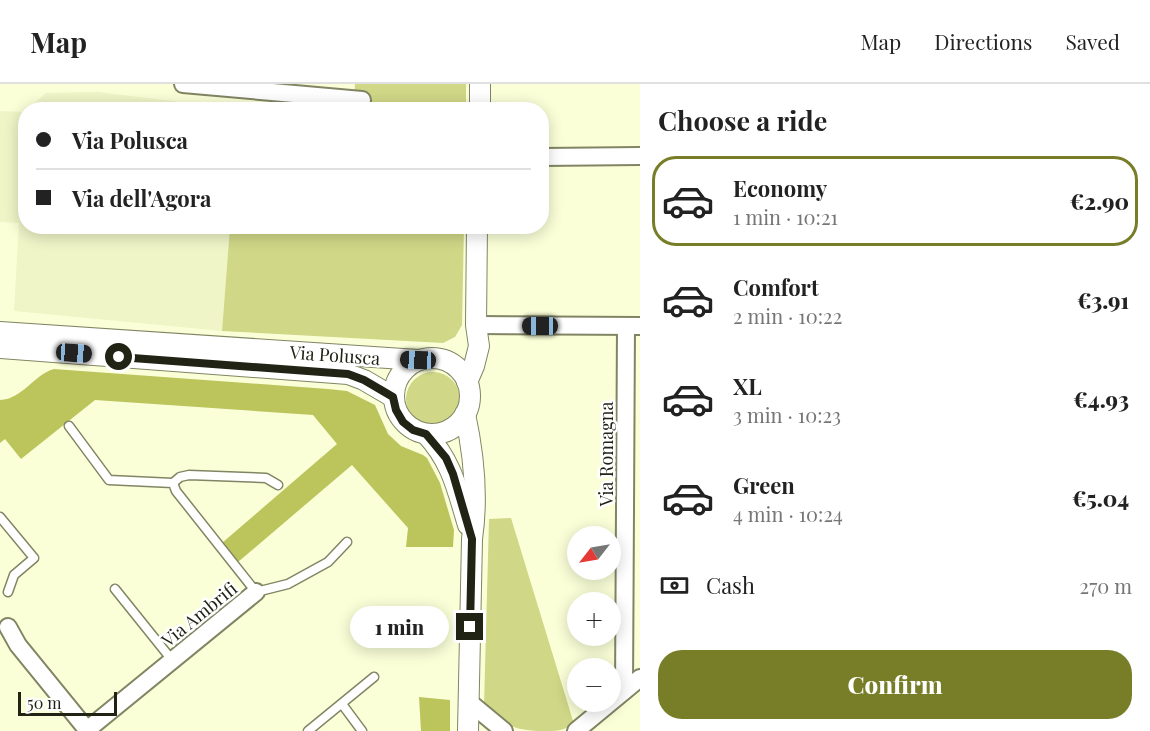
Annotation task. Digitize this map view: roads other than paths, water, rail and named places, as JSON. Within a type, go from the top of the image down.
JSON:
[{"type":"street","points":[[183,84],[297,90],[362,100]]},
{"type":"street","points":[[480,84],[480,102]]},
{"type":"street","points":[[549,157],[640,156]]},
{"type":"street","points":[[467,382],[479,345],[476,325],[477,234]]},
{"type":"street","points":[[476,325],[633,326]]},
{"type":"street","points":[[444,360],[462,372],[467,382],[470,393],[465,414],[458,424],[437,434],[426,434],[413,430],[403,422],[396,410],[393,397],[400,375],[418,360],[427,358],[444,360],[454,357],[470,341],[476,325]]},
{"type":"street","name":"Via Romagna","points":[[624,691],[633,326]]},
{"type":"street","name":"Via Polusca","points":[[0,332],[418,360]]},
{"type":"street","name":"Via Polusca","points":[[0,348],[348,374],[364,380],[393,397]]},
{"type":"street","points":[[465,414],[472,456],[475,514],[472,539],[468,731]]},
{"type":"street","points":[[426,434],[446,458],[472,539]]},
{"type":"street","points":[[446,458],[472,456]]},
{"type":"street","name":"Via Ambrifi","points":[[88,730],[256,592]]},
{"type":"street","points":[[8,627],[18,645],[88,730]]},
{"type":"street","points":[[576,731],[640,678]]},
{"type":"street","points":[[469,702],[504,731]]},
{"type":"lane","points":[[69,426],[109,480],[173,483],[180,477],[189,475],[266,478],[278,485]]},
{"type":"lane","name":"Via Ambrifi","points":[[173,483],[176,491],[256,592]]},
{"type":"lane","points":[[0,517],[34,558],[14,575],[8,592]]},
{"type":"lane","points":[[256,592],[288,585],[328,562],[346,542]]},
{"type":"lane","points":[[115,589],[172,660]]},
{"type":"lane","points":[[308,731],[374,677]]},
{"type":"lane","points":[[342,704],[362,731]]}]
